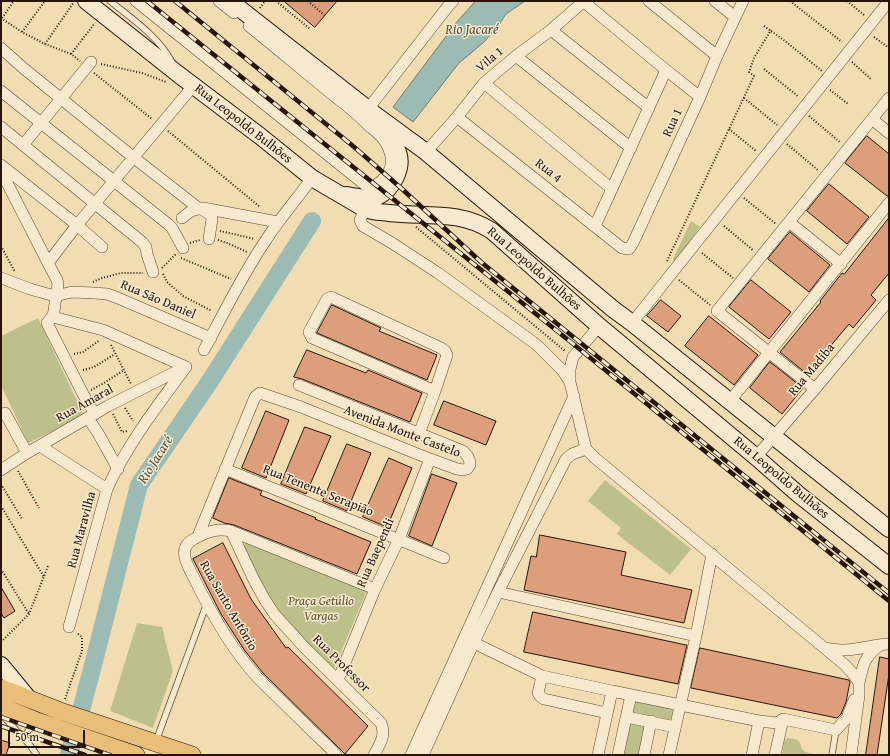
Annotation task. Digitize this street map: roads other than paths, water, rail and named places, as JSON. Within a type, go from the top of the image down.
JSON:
[{"type":"main road","name":"Rua Leopoldo Bulhões","points":[[86,1],[106,7],[173,79],[260,136],[324,186],[372,212],[401,215],[441,215],[470,221],[482,225],[492,232],[798,494],[889,566]]},
{"type":"main road","name":"Rua Leopoldo Bulhões","points":[[230,1],[372,112],[426,152],[613,309],[889,529]]},
{"type":"main road","points":[[341,194],[370,198],[377,197],[391,185],[397,173],[400,165],[399,154],[396,146],[372,112]]},
{"type":"main road","points":[[1,665],[29,699]]},
{"type":"main road","points":[[1,688],[65,713],[192,755]]},
{"type":"main road","points":[[1,706],[136,755]]},
{"type":"street","points":[[136,1],[369,188],[375,186],[387,176],[391,168],[390,152],[383,139],[377,132],[219,1]]},
{"type":"street","points":[[372,112],[453,1]]},
{"type":"street","points":[[584,1],[700,97]]},
{"type":"street","name":"Vila 1","points":[[426,152],[457,117],[484,83],[516,56],[551,30],[584,1]]},
{"type":"street","points":[[649,1],[717,56]]},
{"type":"street","points":[[715,1],[735,17]]},
{"type":"street","name":"Rua 1","points":[[622,248],[629,249],[633,243],[742,1]]},
{"type":"street","points":[[632,323],[889,1]]},
{"type":"street","points":[[551,30],[649,108]]},
{"type":"street","points":[[1,48],[133,158],[197,207],[211,214],[212,219],[210,234]]},
{"type":"street","points":[[516,56],[631,148]]},
{"type":"street","points":[[23,145],[89,64]]},
{"type":"street","points":[[595,226],[666,70]]},
{"type":"street","points":[[484,83],[612,189]]},
{"type":"street","points":[[1,91],[168,224],[172,228],[179,252]]},
{"type":"street","points":[[48,263],[77,225],[189,91]]},
{"type":"street","points":[[815,389],[717,311],[889,98]]},
{"type":"street","name":"Rua 4","points":[[457,117],[622,248]]},
{"type":"street","points":[[872,119],[889,133]]},
{"type":"street","points":[[1,127],[142,242],[146,247],[147,254],[157,270]]},
{"type":"street","points":[[1,165],[77,225],[102,247]]},
{"type":"street","points":[[1,171],[57,280],[58,284],[50,320],[64,357],[83,394],[98,433],[118,469]]},
{"type":"street","points":[[204,350],[255,256],[278,222],[312,178]]},
{"type":"street","points":[[182,218],[190,211],[203,208],[278,222]]},
{"type":"street","points":[[365,209],[360,220],[363,226],[438,273],[537,345],[562,370],[570,382]]},
{"type":"street","points":[[730,402],[887,209]]},
{"type":"street","points":[[786,226],[841,264]]},
{"type":"street","name":"Rua São Daniel","points":[[1,278],[39,292],[55,296],[72,292],[107,294],[211,338]]},
{"type":"street","points":[[419,434],[435,391],[447,356],[445,351],[442,348],[331,297],[327,299],[309,332],[312,338],[435,391]]},
{"type":"street","name":"Rua Madiba","points":[[756,457],[889,300]]},
{"type":"street","points":[[50,320],[104,332],[186,367]]},
{"type":"street","points":[[600,326],[573,358],[570,369],[570,382],[586,449],[594,458],[846,665],[854,675],[859,686],[851,755]]},
{"type":"street","name":"Rua Amaral","points":[[1,470],[27,453],[108,406],[186,367]]},
{"type":"street","name":"Rua Maravilha","points":[[69,628],[107,489],[133,442],[186,367]]},
{"type":"street","name":"Avenida Monte Castelo","points":[[255,397],[260,393],[301,406],[457,469],[467,469],[470,465],[468,456],[463,451],[299,385]]},
{"type":"street","points":[[423,755],[469,640],[574,396]]},
{"type":"street","name":"Rua Santo Antônio","points":[[198,536],[255,397]]},
{"type":"street","points":[[5,413],[27,453]]},
{"type":"street","points":[[40,446],[107,489]]},
{"type":"street","points":[[411,755],[469,640],[498,592],[566,459],[572,454],[586,449]]},
{"type":"street","name":"Rua Baependi","points":[[338,680],[375,589],[399,539],[430,459]]},
{"type":"street","name":"Rua Tenente Serapião","points":[[225,469],[444,558]]},
{"type":"street","name":"Rua Santo Antônio","points":[[231,531],[216,530],[207,532],[191,540],[184,551],[185,559],[226,636],[240,657],[336,755]]},
{"type":"street","points":[[231,531],[375,589]]},
{"type":"street","name":"Rua Professor","points":[[231,531],[254,580],[275,615],[381,723],[383,728],[383,737],[374,755]]},
{"type":"street","points":[[669,755],[696,636],[712,554]]},
{"type":"street","points":[[498,592],[696,636]]},
{"type":"street","points":[[469,640],[542,676],[680,706],[759,721],[777,722],[783,719],[836,730],[847,718],[859,686],[863,665],[867,658],[876,648],[886,644]]},
{"type":"street","points":[[825,648],[844,650],[886,644]]},
{"type":"street","points":[[542,676],[538,693],[541,698],[607,713]]},
{"type":"street","points":[[598,755],[612,691]]},
{"type":"street","points":[[618,755],[631,695]]},
{"type":"street","points":[[626,717],[675,726]]},
{"type":"street","points":[[775,755],[783,719]]},
{"type":"street","points":[[644,755],[651,721]]},
{"type":"street","points":[[752,755],[759,721]]},
{"type":"lane","points":[[156,743],[207,602]]},
{"type":"lane","points":[[1,714],[29,744],[37,755]]},
{"type":"lane","points":[[29,744],[26,736],[29,729],[39,725],[53,726]]},
{"type":"lane","points":[[832,755],[836,730]]},
{"type":"water","name":"Rio Jacaré","points":[[476,1],[525,1],[506,14],[484,42],[459,63],[413,122],[393,107],[456,23]]},
{"type":"waterway","name":"Rio Jacaré","points":[[69,755],[139,485],[210,381],[312,221]]},
{"type":"railway","points":[[147,1],[572,343],[889,601]]},
{"type":"railway","points":[[175,1],[353,146],[481,262],[889,593]]},
{"type":"railway","points":[[1,717],[110,755]]},
{"type":"railway","points":[[1,726],[85,755]]},
{"type":"park label","name":"Praça Getúlio Vargas","points":[[321,610]]}]
